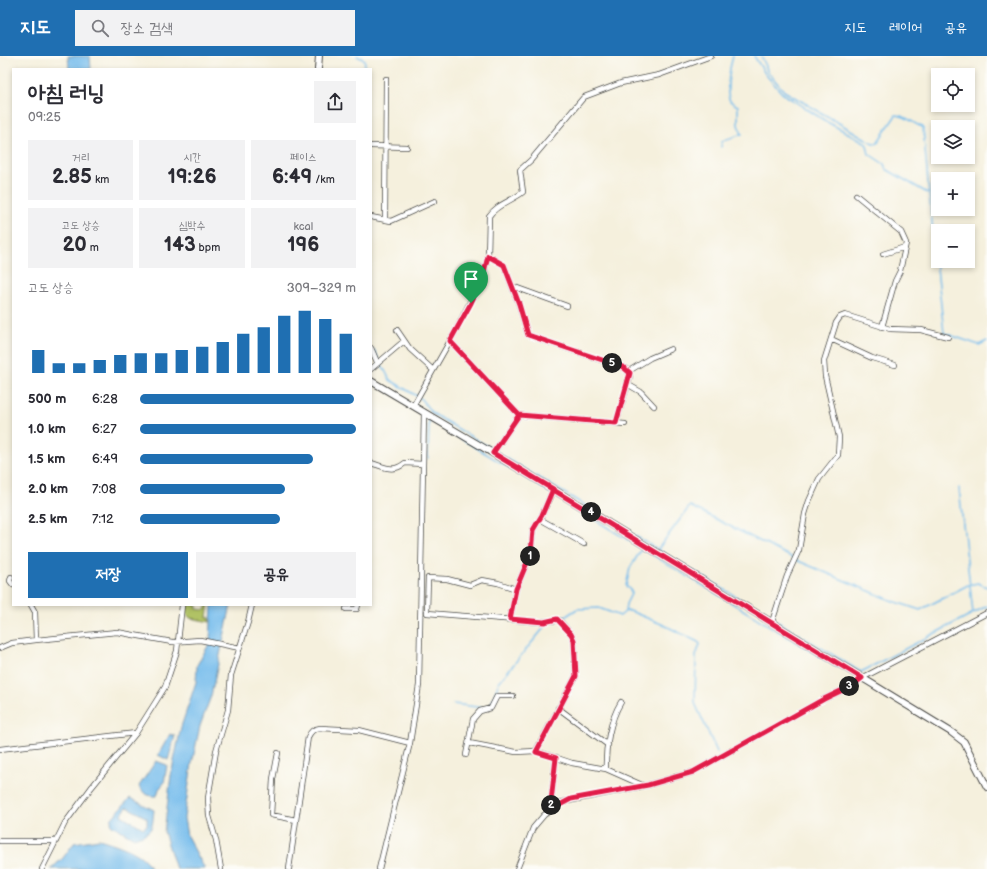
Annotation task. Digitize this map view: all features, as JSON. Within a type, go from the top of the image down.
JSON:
[{"type":"street","points":[[318,68],[319,56]]},
{"type":"street","points":[[413,406],[450,341],[480,283],[488,256],[489,216],[497,207],[517,198],[523,192],[520,170],[531,160],[584,97],[621,83],[658,75],[711,56]]},
{"type":"street","points":[[385,220],[386,79]]},
{"type":"street","points":[[372,146],[407,147]]},
{"type":"street","points":[[856,195],[901,232],[906,242],[900,271],[895,281],[882,327]]},
{"type":"street","points":[[372,217],[391,221],[435,201]]},
{"type":"street","points":[[883,254],[904,247]]},
{"type":"street","points":[[488,256],[504,265],[528,335],[623,367],[629,371],[630,376],[616,423]]},
{"type":"street","points":[[512,286],[567,306]]},
{"type":"street","points":[[772,622],[799,550],[805,514],[809,501],[819,479],[838,454],[839,437],[825,376],[824,361],[836,323],[840,317],[845,315],[894,330],[921,330],[948,338]]},
{"type":"street","points":[[396,330],[410,349],[433,370]]},
{"type":"street","points":[[831,339],[872,358],[895,365]]},
{"type":"street","points":[[372,368],[377,362],[404,341]]},
{"type":"street","points":[[450,341],[519,415],[625,424]]},
{"type":"street","points":[[629,371],[650,358],[671,349]]},
{"type":"street","points":[[372,350],[377,362]]},
{"type":"street","points":[[372,384],[424,412],[553,489],[772,622],[960,739],[964,742],[987,787]]},
{"type":"street","points":[[627,384],[641,392],[654,406]]},
{"type":"street","points":[[379,869],[410,743],[419,685],[424,412]]},
{"type":"street","points":[[493,453],[519,415]]},
{"type":"street","points":[[372,463],[390,470],[396,470],[405,463],[423,464]]},
{"type":"street","points":[[510,619],[516,589],[531,553],[533,530],[540,519],[553,489]]},
{"type":"street","points":[[540,519],[584,544]]},
{"type":"street","points":[[11,576],[10,582],[12,584]]},
{"type":"street","points":[[516,589],[482,580],[470,585],[448,579],[428,578],[427,613],[544,622],[557,619],[571,634],[574,646],[576,676],[536,752]]},
{"type":"street","points":[[32,606],[35,612],[36,640]]},
{"type":"street","points":[[42,869],[65,823],[91,788],[136,733],[165,687],[178,642],[182,606]]},
{"type":"street","points":[[221,869],[216,840],[209,816],[208,798],[216,751],[228,710],[231,675],[252,606]]},
{"type":"street","points":[[346,609],[357,608],[358,606]]},
{"type":"street","points":[[517,869],[533,828],[550,810],[571,799],[670,780],[693,772],[824,699],[853,685],[862,678],[987,613]]},
{"type":"street","points":[[0,648],[12,643],[116,632],[178,642],[190,640],[208,641],[224,646],[240,648]]},
{"type":"street","points":[[466,755],[473,719],[477,714],[491,708],[497,696],[513,696]]},
{"type":"street","points":[[606,769],[612,722],[621,702]]},
{"type":"street","points":[[558,708],[608,745]]},
{"type":"street","points":[[289,869],[308,737],[314,728],[359,730],[410,743]]},
{"type":"street","points":[[0,749],[136,733]]},
{"type":"street","points":[[469,744],[516,752],[536,752],[572,763],[606,769],[642,786]]},
{"type":"street","points":[[278,754],[273,780],[271,815],[296,820]]},
{"type":"street","points":[[550,810],[556,758]]},
{"type":"street","points":[[0,841],[56,841]]},
{"type":"green space","points":[[185,606],[197,606],[197,609],[205,610],[207,606],[209,606],[207,617],[210,618],[210,622],[190,618],[183,611]]},
{"type":"water","points":[[68,56],[90,56],[91,68],[69,68]]},
{"type":"water","points":[[212,606],[231,606],[211,696],[200,726],[192,763],[184,818],[187,836],[205,869],[176,869],[164,832],[171,775],[181,727],[196,682],[197,665],[208,646],[210,639]]},
{"type":"water","points":[[170,734],[175,736],[168,760],[158,755]]},
{"type":"water","points":[[156,761],[167,765],[164,783],[159,789],[157,796],[154,796],[144,793],[139,786]]},
{"type":"water","points":[[130,798],[154,810],[153,821],[149,831],[134,838],[112,825],[112,818]],"holes":[[[127,807],[147,818],[147,825],[143,828],[121,815]]]},
{"type":"water","points":[[99,839],[121,846],[136,853],[148,863],[151,869],[51,869],[63,858],[74,843]]},
{"type":"waterway","points":[[357,56],[365,60],[364,68]]},
{"type":"waterway","points":[[721,147],[722,141],[742,134],[738,125],[738,106],[730,101],[728,92],[729,72],[733,56]]},
{"type":"waterway","points":[[754,56],[766,75],[782,93],[827,122],[863,141],[867,145],[869,154],[884,164],[886,169],[929,194],[944,333],[979,345],[987,341]]},
{"type":"waterway","points":[[761,56],[767,71],[784,91],[873,143],[877,143],[896,115],[905,117],[923,127],[929,194]]},
{"type":"waterway","points":[[374,350],[390,380],[420,398],[432,413],[533,474]]},
{"type":"waterway","points":[[428,458],[429,419],[837,667]]},
{"type":"waterway","points":[[536,476],[861,672],[987,606]]},
{"type":"waterway","points":[[959,488],[973,613]]},
{"type":"waterway","points":[[658,549],[690,506],[793,558]]},
{"type":"waterway","points":[[625,612],[626,604],[632,592],[626,586],[630,568],[641,550],[648,552]]},
{"type":"waterway","points":[[796,560],[893,601],[920,610],[968,585],[978,583],[987,587]]},
{"type":"waterway","points":[[560,620],[577,609],[599,608],[620,616],[626,611],[630,611],[664,625],[698,642],[700,644],[696,656],[695,703],[717,752]]},
{"type":"waterway","points":[[492,702],[499,682],[548,623]]},
{"type":"waterway","points":[[453,704],[485,708]]},
{"type":"route","points":[[471,303],[450,341],[519,415],[493,453],[553,489],[549,495],[542,515],[533,530],[533,544],[531,553],[516,589],[510,619],[544,622],[557,619],[571,634],[574,640],[574,656],[577,670],[576,676],[536,752],[556,758],[550,810],[571,799],[648,785],[670,780],[693,772],[719,759],[824,699],[853,685],[862,678],[632,537],[553,489],[533,477],[493,453],[500,444],[519,415],[539,418],[616,423],[630,373],[623,367],[528,335],[519,304],[504,265],[488,256],[483,276],[471,303]]}]
